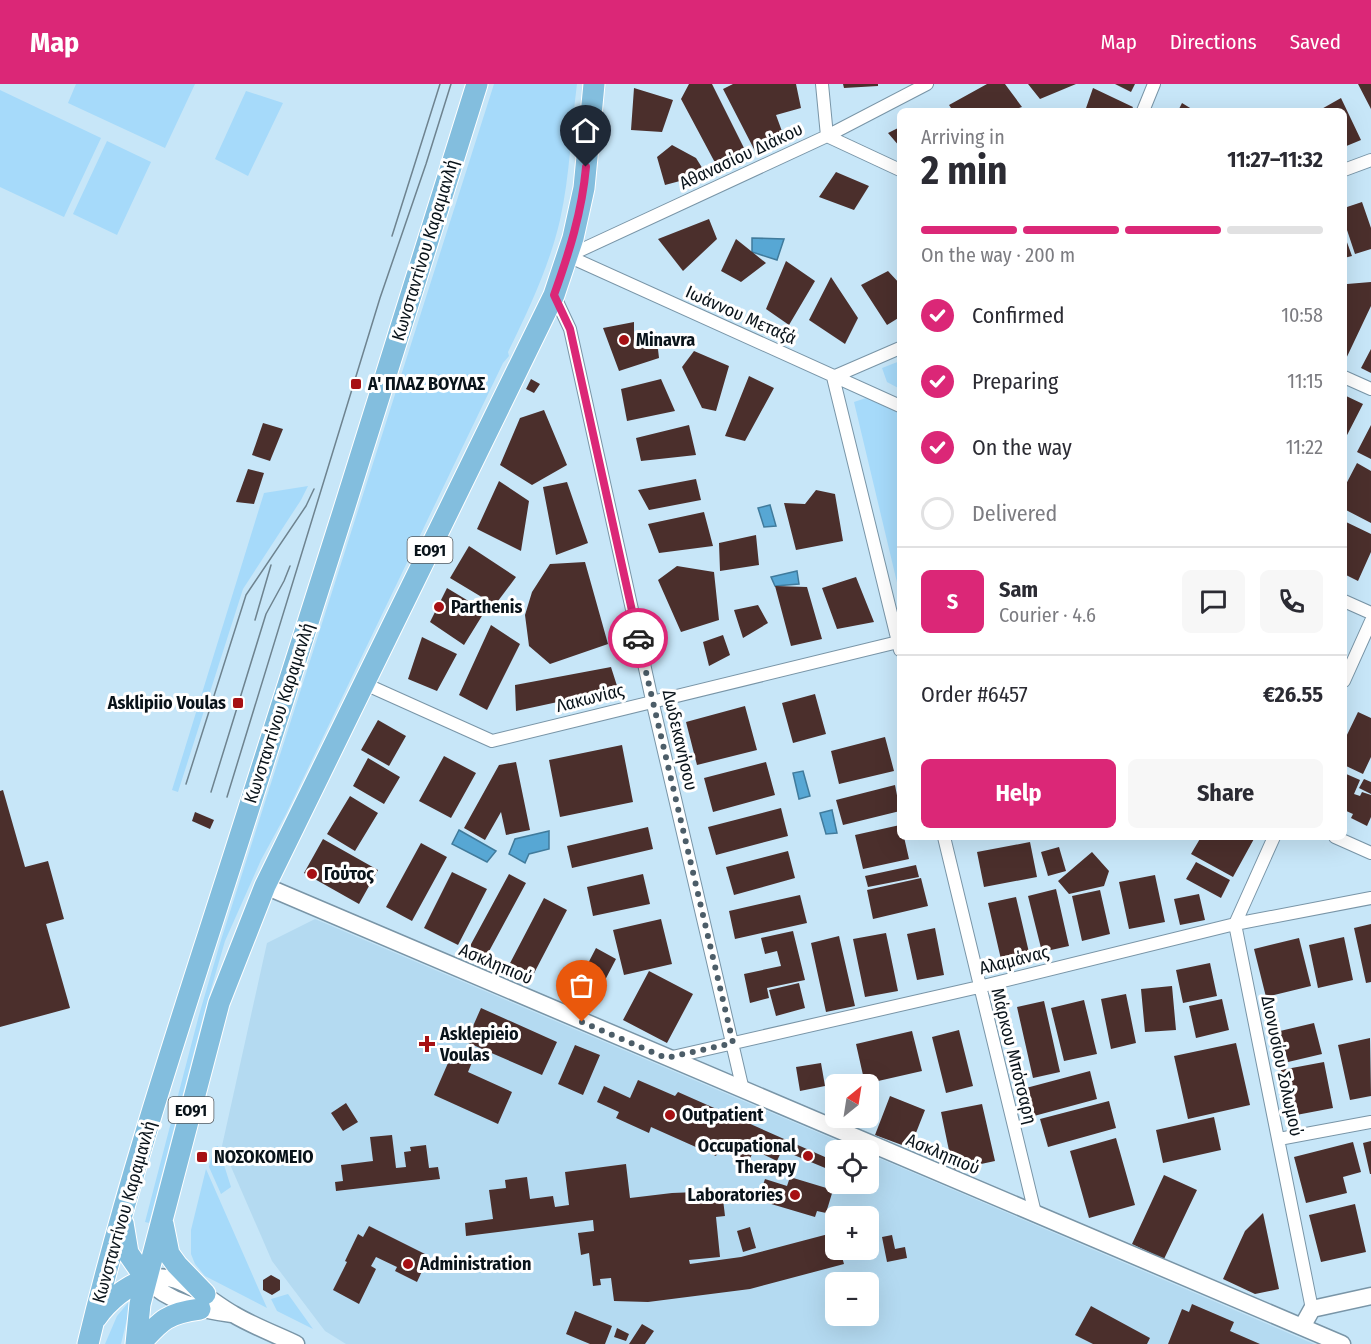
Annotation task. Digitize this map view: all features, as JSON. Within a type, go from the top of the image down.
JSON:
[{"type":"highway","name":"Κωνσταντίνου Καραμανλή","points":[[88,1344],[122,1214],[181,1021],[344,511],[477,84]]},
{"type":"highway","name":"ΕΟ91","points":[[138,1344],[140,1304],[219,1003],[265,886],[554,295],[568,256],[584,188],[594,84]]},
{"type":"highway","points":[[93,1322],[108,1302],[131,1285],[146,1279],[128,1253],[122,1214]]},
{"type":"highway","points":[[138,1344],[167,1317],[203,1302],[169,1254],[162,1217]]},
{"type":"street","points":[[822,84],[827,136],[897,169]]},
{"type":"street","name":"Αθανασίου Διάκου","points":[[568,256],[827,136],[927,84]]},
{"type":"street","points":[[1144,108],[1155,84]]},
{"type":"street","points":[[1347,169],[1371,160]]},
{"type":"street","name":"Ιωάννου Μεταξά","points":[[568,256],[897,405]]},
{"type":"street","name":"Δωδεκανήσου","points":[[554,295],[570,329],[652,700],[743,1090]]},
{"type":"street","points":[[897,349],[834,377],[897,631]]},
{"type":"street","points":[[1347,378],[1371,389]]},
{"type":"street","points":[[1347,603],[1371,613]]},
{"type":"street","points":[[1347,674],[1371,621]]},
{"type":"street","name":"Λακωνίας","points":[[365,684],[492,741],[652,700],[897,644]]},
{"type":"street","name":"Μάρκου Μπότσαρη","points":[[945,840],[1035,1213]]},
{"type":"street","points":[[1234,924],[1273,840]]},
{"type":"street","points":[[1342,840],[1371,853]]},
{"type":"street","name":"Ασκληπιού","points":[[265,886],[1342,1344]]},
{"type":"street","name":"Αλαμάνας","points":[[666,1058],[979,987],[1234,924],[1371,898]]},
{"type":"street","name":"Διονυσίου Σολωμού","points":[[1234,924],[1312,1309]]},
{"type":"street","points":[[1279,1139],[1371,1122]]},
{"type":"street","points":[[146,1279],[159,1275],[175,1279],[203,1302],[296,1344]]},
{"type":"street","points":[[1302,1327],[1312,1309],[1371,1296]]},
{"type":"shaded area","points":[[76,84],[195,84],[165,148],[68,103]]},
{"type":"shaded area","points":[[494,84],[577,84],[566,187],[560,220],[550,254],[538,288],[508,352],[509,356],[503,363],[286,814],[261,860],[225,941],[149,1223],[145,1222],[221,940]]},
{"type":"shaded area","points":[[0,90],[101,138],[64,217],[0,187]]},
{"type":"shaded area","points":[[246,91],[283,103],[248,176],[215,159]]},
{"type":"shaded area","points":[[107,141],[151,162],[117,235],[73,214]]},
{"type":"shaded area","points":[[752,238],[784,239],[777,260],[752,252]]},
{"type":"shaded area","points":[[897,362],[897,387],[887,382],[882,368]]},
{"type":"shaded area","points":[[866,398],[897,412],[897,582],[854,402]]},
{"type":"shaded area","points":[[308,486],[243,589],[178,792],[172,790],[264,493]]},
{"type":"shaded area","points":[[770,505],[776,526],[764,527],[758,508]]},
{"type":"shaded area","points":[[797,571],[799,584],[775,586],[771,577]]},
{"type":"shaded area","points":[[803,771],[810,796],[799,799],[793,773]]},
{"type":"shaded area","points":[[832,810],[837,833],[826,834],[820,813]]},
{"type":"shaded area","points":[[459,830],[496,851],[487,862],[452,844]]},
{"type":"shaded area","points":[[549,831],[549,849],[529,854],[525,863],[509,854],[515,839]]},
{"type":"shaded area","name":"Asklepieio Voulas","points":[[315,919],[835,1140],[825,1140],[825,1194],[879,1194],[879,1158],[1314,1344],[346,1344],[325,1331],[272,1261],[222,1146],[267,943]]},
{"type":"shaded area","points":[[218,1146],[231,1187],[221,1194],[209,1167],[214,1147]]},
{"type":"shaded area","points":[[206,1169],[267,1308],[205,1276],[195,1264],[191,1254],[191,1230]]},
{"type":"shaded area","points":[[288,1294],[313,1329],[277,1311],[271,1299]]},
{"type":"shaded area","points":[[132,1298],[121,1344],[105,1344],[117,1316]]},
{"type":"building","points":[[689,84],[712,84],[749,158],[720,172],[681,99]]},
{"type":"building","points":[[733,84],[796,84],[801,108],[776,115],[783,134],[755,151],[723,89]]},
{"type":"building","points":[[843,84],[878,84],[878,86],[844,88]]},
{"type":"building","points":[[987,84],[1005,84],[1022,107],[951,108],[949,105]]},
{"type":"building","points":[[1028,84],[1076,84],[1040,99]]},
{"type":"building","points":[[1115,84],[1135,84],[1131,92]]},
{"type":"building","points":[[1358,84],[1371,84],[1371,109]]},
{"type":"building","points":[[634,88],[673,100],[662,132],[631,130]]},
{"type":"building","points":[[1093,88],[1133,107],[1132,108],[1086,108]]},
{"type":"building","points":[[1341,98],[1346,108],[1323,108]]},
{"type":"building","points":[[1182,103],[1190,108],[1180,108]]},
{"type":"building","points":[[1347,111],[1361,140],[1347,146]]},
{"type":"building","points":[[897,128],[897,144],[888,133]]},
{"type":"building","points":[[672,145],[696,158],[706,174],[665,185],[657,157]]},
{"type":"building","points":[[836,172],[869,186],[854,210],[819,197]]},
{"type":"building","points":[[1362,202],[1371,228],[1371,249],[1355,254],[1347,230],[1347,207]]},
{"type":"building","points":[[709,219],[717,239],[683,271],[658,239]]},
{"type":"building","points":[[736,239],[766,263],[741,282],[721,271]]},
{"type":"building","points":[[1347,242],[1352,256],[1347,257]]},
{"type":"building","points":[[786,261],[815,281],[789,325],[766,309]]},
{"type":"building","points":[[888,271],[897,281],[897,319],[887,325],[861,285]]},
{"type":"building","points":[[831,277],[858,318],[845,344],[809,320]]},
{"type":"building","points":[[1371,282],[1371,306],[1347,357],[1347,284]]},
{"type":"building","points":[[634,322],[634,339],[656,332],[659,358],[619,371],[603,328]]},
{"type":"building","points":[[1371,349],[1371,373],[1361,368]]},
{"type":"building","points":[[694,351],[729,366],[716,411],[702,408],[682,367]]},
{"type":"building","points":[[749,376],[774,388],[745,441],[725,436]]},
{"type":"building","points":[[531,379],[540,384],[534,393],[526,389]]},
{"type":"building","points":[[661,379],[675,411],[627,421],[621,389]]},
{"type":"building","points":[[1347,396],[1363,404],[1347,435]]},
{"type":"building","points":[[544,410],[567,465],[532,485],[500,465],[520,418]]},
{"type":"building","points":[[263,423],[283,429],[270,461],[252,455]]},
{"type":"building","points":[[689,425],[696,455],[641,461],[636,438]]},
{"type":"building","points":[[1371,425],[1371,459],[1357,452]]},
{"type":"building","points":[[1357,463],[1371,471],[1371,523],[1347,511],[1347,482]]},
{"type":"building","points":[[248,469],[264,473],[254,504],[236,502]]},
{"type":"building","points":[[696,479],[701,500],[649,510],[638,490]]},
{"type":"building","points":[[499,481],[529,501],[521,551],[477,529]]},
{"type":"building","points":[[567,482],[588,543],[556,555],[543,487]]},
{"type":"building","points":[[816,490],[835,494],[843,541],[796,550],[784,503],[805,504]]},
{"type":"building","points":[[704,512],[713,546],[659,553],[648,524]]},
{"type":"building","points":[[1347,522],[1371,534],[1371,552],[1358,581],[1347,576]]},
{"type":"building","points":[[756,535],[759,565],[720,571],[719,543]]},
{"type":"building","points":[[469,546],[516,577],[495,605],[450,578]]},
{"type":"building","points":[[585,562],[608,644],[550,664],[529,646],[525,615],[532,592],[550,564]]},
{"type":"building","points":[[677,566],[714,572],[719,620],[681,632],[658,580]]},
{"type":"building","points":[[856,577],[874,622],[837,629],[822,588]]},
{"type":"building","points":[[775,586],[807,587],[822,639],[791,646]]},
{"type":"building","points":[[447,588],[485,611],[464,645],[430,622]]},
{"type":"building","points":[[758,605],[768,623],[743,638],[734,610]]},
{"type":"building","points":[[491,625],[520,644],[487,710],[459,695]]},
{"type":"building","points":[[723,635],[730,655],[709,666],[703,642]]},
{"type":"building","points":[[422,637],[457,654],[437,691],[408,679]]},
{"type":"building","points":[[611,667],[618,689],[516,711],[515,685]]},
{"type":"building","points":[[815,694],[826,734],[793,743],[782,703]]},
{"type":"building","points":[[745,706],[757,750],[697,765],[686,722]]},
{"type":"building","points":[[1358,712],[1371,718],[1371,757],[1363,774],[1347,766],[1347,735]]},
{"type":"building","points":[[378,720],[406,736],[389,766],[361,750]]},
{"type":"building","points":[[885,737],[894,771],[839,784],[831,751]]},
{"type":"building","points":[[622,745],[633,802],[560,817],[549,760]]},
{"type":"building","points":[[444,756],[476,773],[451,818],[419,801]]},
{"type":"building","points":[[368,758],[400,777],[384,804],[353,786]]},
{"type":"building","points":[[516,762],[530,830],[506,835],[501,812],[485,840],[464,828],[499,765]]},
{"type":"building","points":[[766,762],[775,795],[713,812],[704,778]]},
{"type":"building","points":[[1347,774],[1360,780],[1354,794],[1360,796],[1362,792],[1371,795],[1371,817],[1367,826],[1351,818],[1353,814],[1347,811]]},
{"type":"building","points":[[1364,779],[1371,782],[1371,794],[1359,788]]},
{"type":"building","points":[[895,785],[897,812],[843,825],[836,800]]},
{"type":"building","points":[[3,790],[25,867],[48,861],[64,919],[46,924],[70,1008],[0,1027],[0,791]]},
{"type":"building","points":[[350,796],[378,813],[355,851],[327,834]]},
{"type":"building","points":[[781,808],[788,836],[716,855],[708,827]]},
{"type":"building","points":[[195,812],[214,820],[210,829],[192,821]]},
{"type":"building","points":[[897,826],[897,840],[905,840],[909,859],[863,869],[855,835]]},
{"type":"building","points":[[648,827],[653,849],[572,868],[567,846]]},
{"type":"building","points":[[323,839],[378,870],[359,904],[304,873]]},
{"type":"building","points":[[1199,840],[1253,840],[1233,877],[1191,854]]},
{"type":"building","points":[[1030,842],[1037,877],[984,887],[977,852]]},
{"type":"building","points":[[421,843],[447,857],[412,921],[386,907]]},
{"type":"building","points":[[1059,847],[1066,871],[1048,876],[1041,852]]},
{"type":"building","points":[[788,851],[795,878],[734,895],[726,867]]},
{"type":"building","points":[[1092,852],[1109,871],[1104,886],[1069,894],[1058,881]]},
{"type":"building","points":[[1196,862],[1230,880],[1221,898],[1186,879]]},
{"type":"building","points":[[916,865],[919,877],[868,887],[865,876]]},
{"type":"building","points":[[452,872],[487,889],[458,945],[424,928]]},
{"type":"building","points":[[509,874],[526,883],[487,955],[470,946]]},
{"type":"building","points":[[643,874],[650,904],[593,916],[587,887]]},
{"type":"building","points":[[1155,875],[1165,922],[1129,929],[1119,882]]},
{"type":"building","points":[[921,878],[928,906],[873,919],[867,890]]},
{"type":"building","points":[[1056,889],[1069,946],[1042,952],[1028,896]]},
{"type":"building","points":[[1100,890],[1110,934],[1082,941],[1072,896]]},
{"type":"building","points":[[1199,894],[1205,920],[1180,925],[1174,899]]},
{"type":"building","points":[[800,895],[807,923],[735,939],[729,911]]},
{"type":"building","points":[[1016,897],[1031,961],[1003,968],[988,903]]},
{"type":"building","points":[[544,898],[567,910],[531,979],[508,967]]},
{"type":"building","points":[[661,919],[672,964],[624,975],[613,930]]},
{"type":"building","points":[[1371,924],[1371,982],[1366,983],[1354,928]]},
{"type":"building","points":[[935,928],[944,975],[917,980],[907,934]]},
{"type":"building","points":[[793,931],[805,980],[767,988],[769,998],[750,1003],[744,974],[781,966],[777,951],[765,954],[761,938]]},
{"type":"building","points":[[886,933],[898,991],[865,997],[853,939]]},
{"type":"building","points":[[839,936],[855,1006],[826,1012],[811,943]]},
{"type":"building","points":[[1344,937],[1353,980],[1318,988],[1309,945]]},
{"type":"building","points":[[1299,938],[1311,986],[1266,997],[1254,949]]},
{"type":"building","points":[[596,948],[616,959],[590,1009],[570,998]]},
{"type":"building","points":[[1210,963],[1217,996],[1183,1003],[1176,970]]},
{"type":"building","points":[[649,971],[693,994],[667,1043],[623,1020]]},
{"type":"building","points":[[799,983],[805,1008],[776,1016],[769,990]]},
{"type":"building","points":[[1172,986],[1176,1030],[1145,1032],[1141,989]]},
{"type":"building","points":[[1126,994],[1136,1043],[1111,1049],[1101,999]]},
{"type":"building","points":[[1222,999],[1229,1030],[1196,1038],[1189,1006]]},
{"type":"building","points":[[1084,1000],[1097,1054],[1064,1061],[1051,1008]]},
{"type":"building","points":[[1044,1001],[1060,1072],[1033,1078],[1017,1007]]},
{"type":"building","points":[[481,1008],[557,1042],[542,1075],[466,1042]]},
{"type":"building","points":[[1314,1023],[1322,1054],[1288,1062],[1280,1031]]},
{"type":"building","points":[[959,1030],[973,1086],[946,1093],[932,1037]]},
{"type":"building","points":[[912,1031],[922,1071],[879,1081],[879,1074],[863,1074],[856,1044]]},
{"type":"building","points":[[1370,1038],[1371,1096],[1350,1100],[1338,1045]]},
{"type":"building","points":[[1236,1043],[1250,1105],[1188,1119],[1174,1056]]},
{"type":"building","points":[[575,1045],[600,1055],[583,1095],[558,1084]]},
{"type":"building","points":[[456,1053],[473,1060],[468,1072],[512,1092],[498,1124],[434,1095],[448,1063],[451,1064]]},
{"type":"building","points":[[1324,1062],[1333,1108],[1291,1116],[1281,1070]]},
{"type":"building","points":[[821,1063],[825,1086],[800,1091],[796,1067]]},
{"type":"building","points":[[1090,1071],[1097,1099],[1034,1116],[1026,1088]]},
{"type":"building","name":"Outpatient","points":[[638,1080],[675,1096],[678,1092],[825,1157],[825,1168],[782,1150],[777,1161],[754,1150],[747,1165],[736,1161],[743,1145],[735,1142],[731,1151],[721,1146],[716,1156],[651,1127],[649,1133],[616,1118],[619,1112],[597,1102],[604,1086],[630,1098]]},
{"type":"building","points":[[890,1096],[925,1110],[910,1148],[875,1135]]},
{"type":"building","points":[[1109,1101],[1116,1128],[1048,1147],[1040,1119]]},
{"type":"building","points":[[346,1103],[358,1122],[343,1131],[331,1113]]},
{"type":"building","points":[[982,1104],[995,1161],[953,1170],[941,1112]]},
{"type":"building","points":[[1214,1117],[1221,1150],[1163,1163],[1156,1130]]},
{"type":"building","points":[[392,1135],[396,1168],[406,1167],[404,1152],[411,1151],[410,1147],[426,1145],[429,1168],[438,1167],[440,1179],[336,1191],[335,1182],[343,1181],[341,1165],[373,1161],[370,1137]]},
{"type":"building","points":[[1116,1138],[1135,1205],[1089,1218],[1070,1151]]},
{"type":"building","points":[[1371,1141],[1371,1174],[1370,1174],[1363,1143]]},
{"type":"building","points":[[1353,1142],[1361,1172],[1343,1177],[1347,1193],[1306,1203],[1294,1157]]},
{"type":"building","points":[[626,1164],[630,1198],[722,1191],[725,1216],[716,1217],[720,1257],[689,1260],[690,1264],[741,1257],[825,1235],[825,1260],[843,1260],[844,1264],[750,1289],[648,1302],[614,1301],[611,1278],[600,1279],[601,1285],[593,1286],[589,1253],[581,1255],[578,1233],[594,1231],[593,1220],[466,1236],[465,1223],[493,1219],[489,1190],[506,1188],[505,1180],[527,1177],[530,1199],[553,1196],[555,1207],[569,1205],[565,1172]]},
{"type":"building","points":[[1164,1175],[1197,1190],[1164,1259],[1132,1244]]},
{"type":"building","name":"Laboratories","points":[[790,1177],[825,1188],[825,1194],[832,1194],[828,1206],[825,1206],[825,1213],[817,1211],[815,1217],[758,1200],[765,1179],[787,1186]]},
{"type":"building","points":[[1355,1204],[1366,1252],[1321,1262],[1309,1215]]},
{"type":"building","points":[[1263,1213],[1279,1289],[1255,1294],[1223,1279],[1245,1231]]},
{"type":"building","name":"Administration","points":[[369,1226],[429,1256],[417,1282],[395,1271],[397,1267],[376,1257],[371,1266],[376,1269],[359,1304],[333,1290],[358,1234],[363,1237]]},
{"type":"building","points":[[750,1227],[756,1248],[743,1252],[737,1231]]},
{"type":"building","points":[[892,1235],[895,1249],[905,1247],[907,1258],[887,1262],[882,1237]]},
{"type":"building","points":[[271,1275],[280,1280],[280,1290],[272,1295],[263,1290],[263,1280]]},
{"type":"building","points":[[1192,1304],[1234,1322],[1230,1331],[1260,1344],[1168,1344],[1182,1309],[1189,1312]]},
{"type":"building","points":[[1091,1306],[1150,1338],[1147,1344],[1093,1344],[1075,1335]]},
{"type":"building","points":[[575,1311],[612,1326],[605,1344],[590,1344],[566,1334]]},
{"type":"building","points":[[642,1324],[654,1331],[645,1344],[629,1344]]},
{"type":"building","points":[[617,1328],[629,1334],[626,1341],[614,1337]]},
{"type":"tram line","points":[[392,236],[440,84]]},
{"type":"tram line","points":[[227,797],[380,298],[451,84]]},
{"type":"tram line","points":[[186,784],[246,595],[306,506],[314,489]]},
{"type":"tram line","points":[[255,620],[271,565]]},
{"type":"tram line","points":[[211,792],[266,614],[290,566]]},
{"type":"way so far","points":[[582,1022],[666,1058],[733,1043],[638,638]]},
{"type":"place","name":"Minavra","points":[[624,340]]},
{"type":"place","name":"Α' ΠΛΑΖ ΒΟΥΛΑΣ","points":[[356,384]]},
{"type":"place","name":"Parthenis","points":[[439,607]]},
{"type":"place","name":"Asklipiio Voulas","points":[[238,703]]},
{"type":"place","name":"Γούτος","points":[[312,874]]},
{"type":"place","name":"Asklepieio Voulas","points":[[427,1044]]},
{"type":"place","name":"Outpatient","points":[[670,1115]]},
{"type":"place","name":"Occupational Therapy","points":[[808,1156]]},
{"type":"place","name":"ΝΟΣΟΚΟΜΕΙΟ","points":[[202,1157]]},
{"type":"place","name":"Laboratories","points":[[795,1195]]},
{"type":"place","name":"Administration","points":[[408,1264]]},
{"type":"route","points":[[586,167],[584,188],[573,238],[554,295],[570,329],[638,638]]}]
